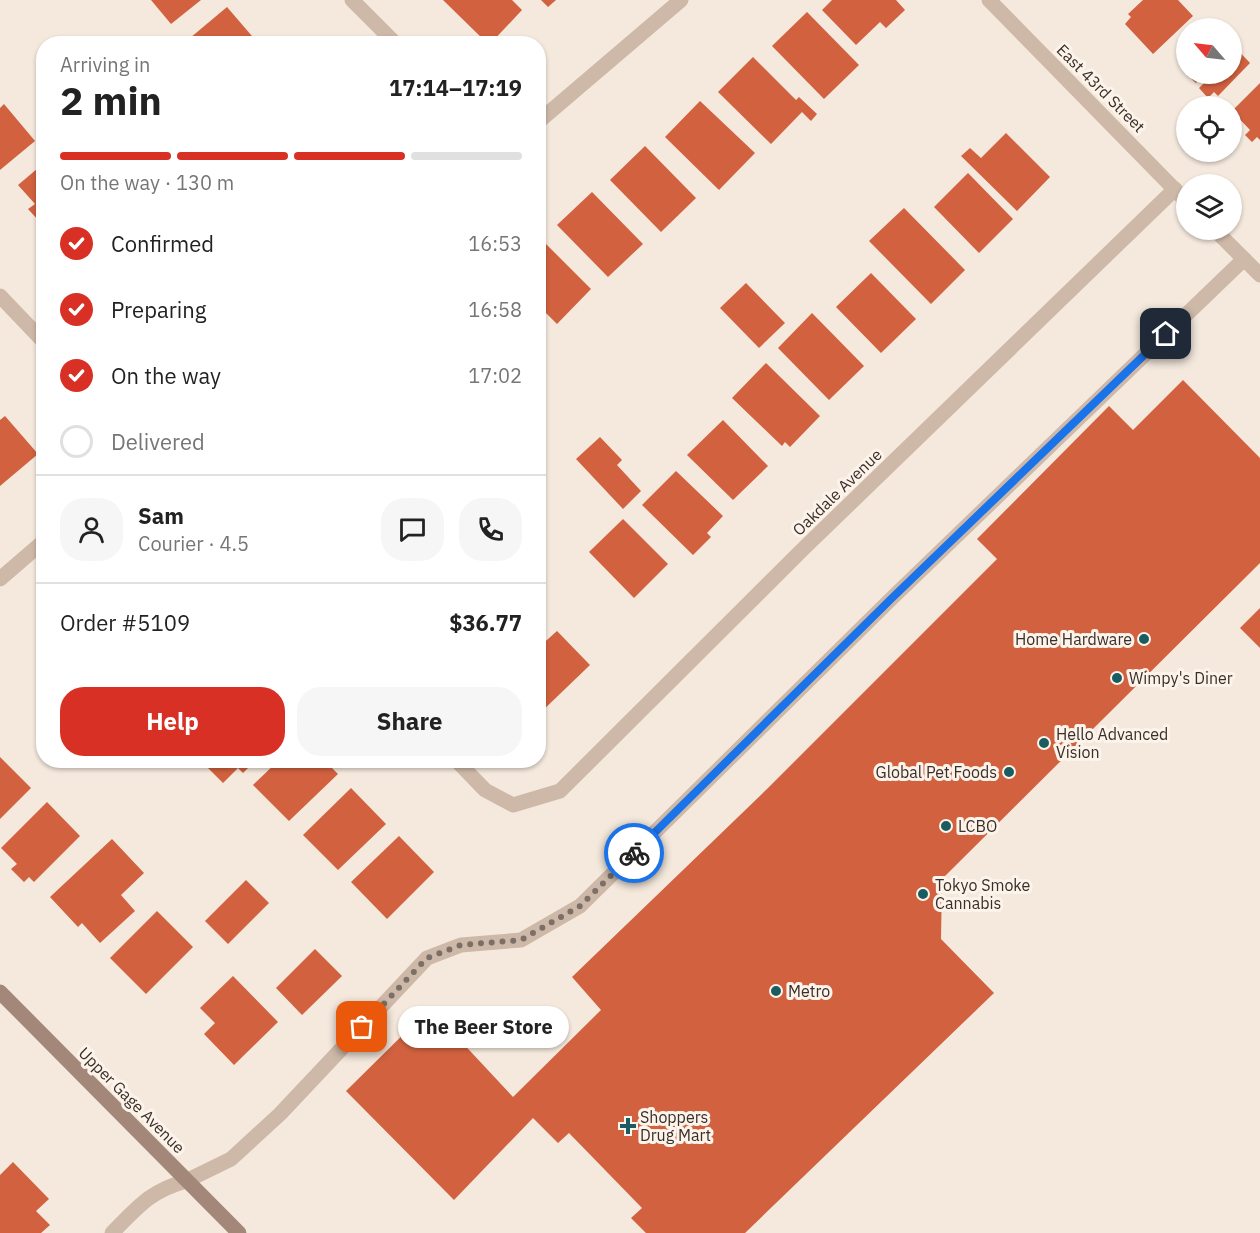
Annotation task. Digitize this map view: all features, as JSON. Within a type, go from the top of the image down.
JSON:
[{"type":"main road","name":"Upper Gage Avenue","points":[[0,992],[239,1233]]},
{"type":"street","points":[[352,0],[388,36]]},
{"type":"street","points":[[546,115],[681,0]]},
{"type":"street","name":"East 43rd Street","points":[[989,0],[1175,189]]},
{"type":"street","name":"Oakdale Avenue","points":[[464,768],[485,790],[515,805],[560,791],[811,542],[1175,189]]},
{"type":"street","points":[[1225,240],[1260,275]]},
{"type":"street","points":[[112,1233],[152,1195],[231,1159],[280,1114],[427,958],[461,945],[521,940],[580,906],[891,599],[1244,259]]},
{"type":"street","points":[[0,296],[36,334]]},
{"type":"street","points":[[0,579],[36,548]]},
{"type":"building","points":[[151,0],[201,0],[171,24]]},
{"type":"building","points":[[443,0],[512,0],[522,10],[498,36],[480,36]]},
{"type":"building","points":[[541,0],[556,0],[548,7]]},
{"type":"building","points":[[832,0],[896,0],[905,10],[886,28],[880,22],[856,45],[822,10]]},
{"type":"building","points":[[1143,0],[1178,0],[1193,16],[1176,18],[1176,32],[1153,54],[1125,24],[1131,17],[1128,14]]},
{"type":"building","points":[[227,7],[252,36],[192,36]]},
{"type":"building","points":[[807,12],[859,65],[824,99],[772,46]]},
{"type":"building","points":[[1242,55],[1250,63],[1242,71]]},
{"type":"building","points":[[753,57],[796,100],[799,97],[817,114],[811,121],[802,112],[771,144],[718,92]]},
{"type":"building","points":[[1260,83],[1260,140],[1257,137],[1252,142],[1245,135],[1250,130],[1242,122],[1242,101]]},
{"type":"building","points":[[1203,84],[1230,84],[1218,96],[1214,92],[1206,96],[1199,88]]},
{"type":"building","points":[[700,101],[755,153],[719,190],[665,137]]},
{"type":"building","points":[[4,104],[35,141],[0,170],[0,108]]},
{"type":"building","points":[[1006,133],[1050,177],[1017,211],[961,156],[970,148],[981,158]]},
{"type":"building","points":[[645,146],[696,198],[661,232],[610,180]]},
{"type":"building","points":[[36,170],[36,218],[28,209],[35,204],[18,185]]},
{"type":"building","points":[[968,173],[1013,219],[979,253],[934,207]]},
{"type":"building","points":[[592,192],[643,244],[608,277],[557,225]]},
{"type":"building","points":[[904,208],[965,270],[931,304],[869,241]]},
{"type":"building","points":[[546,244],[591,289],[557,324],[546,313]]},
{"type":"building","points":[[871,273],[916,319],[881,353],[836,307]]},
{"type":"building","points":[[746,283],[785,323],[759,348],[720,308]]},
{"type":"building","points":[[812,313],[864,366],[829,400],[778,348]]},
{"type":"building","points":[[766,363],[820,416],[790,447],[785,442],[782,446],[732,398]]},
{"type":"building","points":[[1183,380],[1260,458],[1260,563],[942,879],[941,939],[994,993],[745,1233],[646,1233],[631,1218],[642,1208],[569,1133],[558,1143],[533,1118],[454,1200],[346,1091],[430,1008],[513,1097],[601,1010],[572,977],[767,789],[997,559],[977,539],[1109,406],[1133,430]]},
{"type":"building","points":[[5,416],[36,452],[36,456],[0,486],[0,420]]},
{"type":"building","points":[[723,420],[768,466],[733,500],[687,455]]},
{"type":"building","points":[[600,437],[622,460],[617,465],[641,491],[623,509],[576,459]]},
{"type":"building","points":[[676,471],[723,516],[707,533],[711,537],[693,555],[642,505]]},
{"type":"building","points":[[623,519],[668,564],[634,598],[589,552]]},
{"type":"building","points":[[1260,608],[1260,648],[1240,628]]},
{"type":"building","points":[[557,631],[590,665],[546,707],[546,641]]},
{"type":"building","points":[[0,757],[31,788],[0,819]]},
{"type":"building","points":[[208,768],[238,768],[223,783]]},
{"type":"building","points":[[238,768],[248,768],[243,773]]},
{"type":"building","points":[[271,768],[332,768],[338,774],[289,821],[253,785]]},
{"type":"building","points":[[351,788],[386,824],[338,870],[303,835]]},
{"type":"building","points":[[47,802],[80,836],[34,882],[29,877],[24,882],[11,869],[17,864],[1,848]]},
{"type":"building","points":[[399,836],[434,872],[387,919],[351,882]]},
{"type":"building","points":[[112,839],[144,873],[121,895],[135,911],[100,943],[82,923],[78,927],[50,897]]},
{"type":"building","points":[[246,880],[269,903],[228,944],[205,921]]},
{"type":"building","points":[[157,911],[193,947],[146,994],[110,958]]},
{"type":"building","points":[[315,949],[342,976],[302,1015],[276,988]]},
{"type":"building","points":[[233,976],[278,1022],[234,1065],[204,1034],[215,1023],[200,1008]]},
{"type":"building","points":[[13,1162],[49,1199],[36,1211],[50,1225],[41,1233],[0,1233],[0,1175]]},
{"type":"way so far","points":[[362,1027],[427,958],[461,945],[521,940],[580,906],[634,853]]},
{"type":"place","name":"Home Hardware","points":[[1144,639]]},
{"type":"place","name":"Wimpy's Diner","points":[[1117,678]]},
{"type":"place","name":"Hello Advanced Vision","points":[[1044,743]]},
{"type":"place","name":"Global Pet Foods","points":[[1009,772]]},
{"type":"place","name":"LCBO","points":[[946,826]]},
{"type":"place","name":"Tokyo Smoke Cannabis","points":[[923,894]]},
{"type":"place","name":"Metro","points":[[776,991]]},
{"type":"place","name":"The Beer Store","points":[[362,1027]]},
{"type":"place","name":"Shoppers Drug Mart","points":[[628,1126]]},
{"type":"route","points":[[634,853],[891,599],[1166,334]]}]
